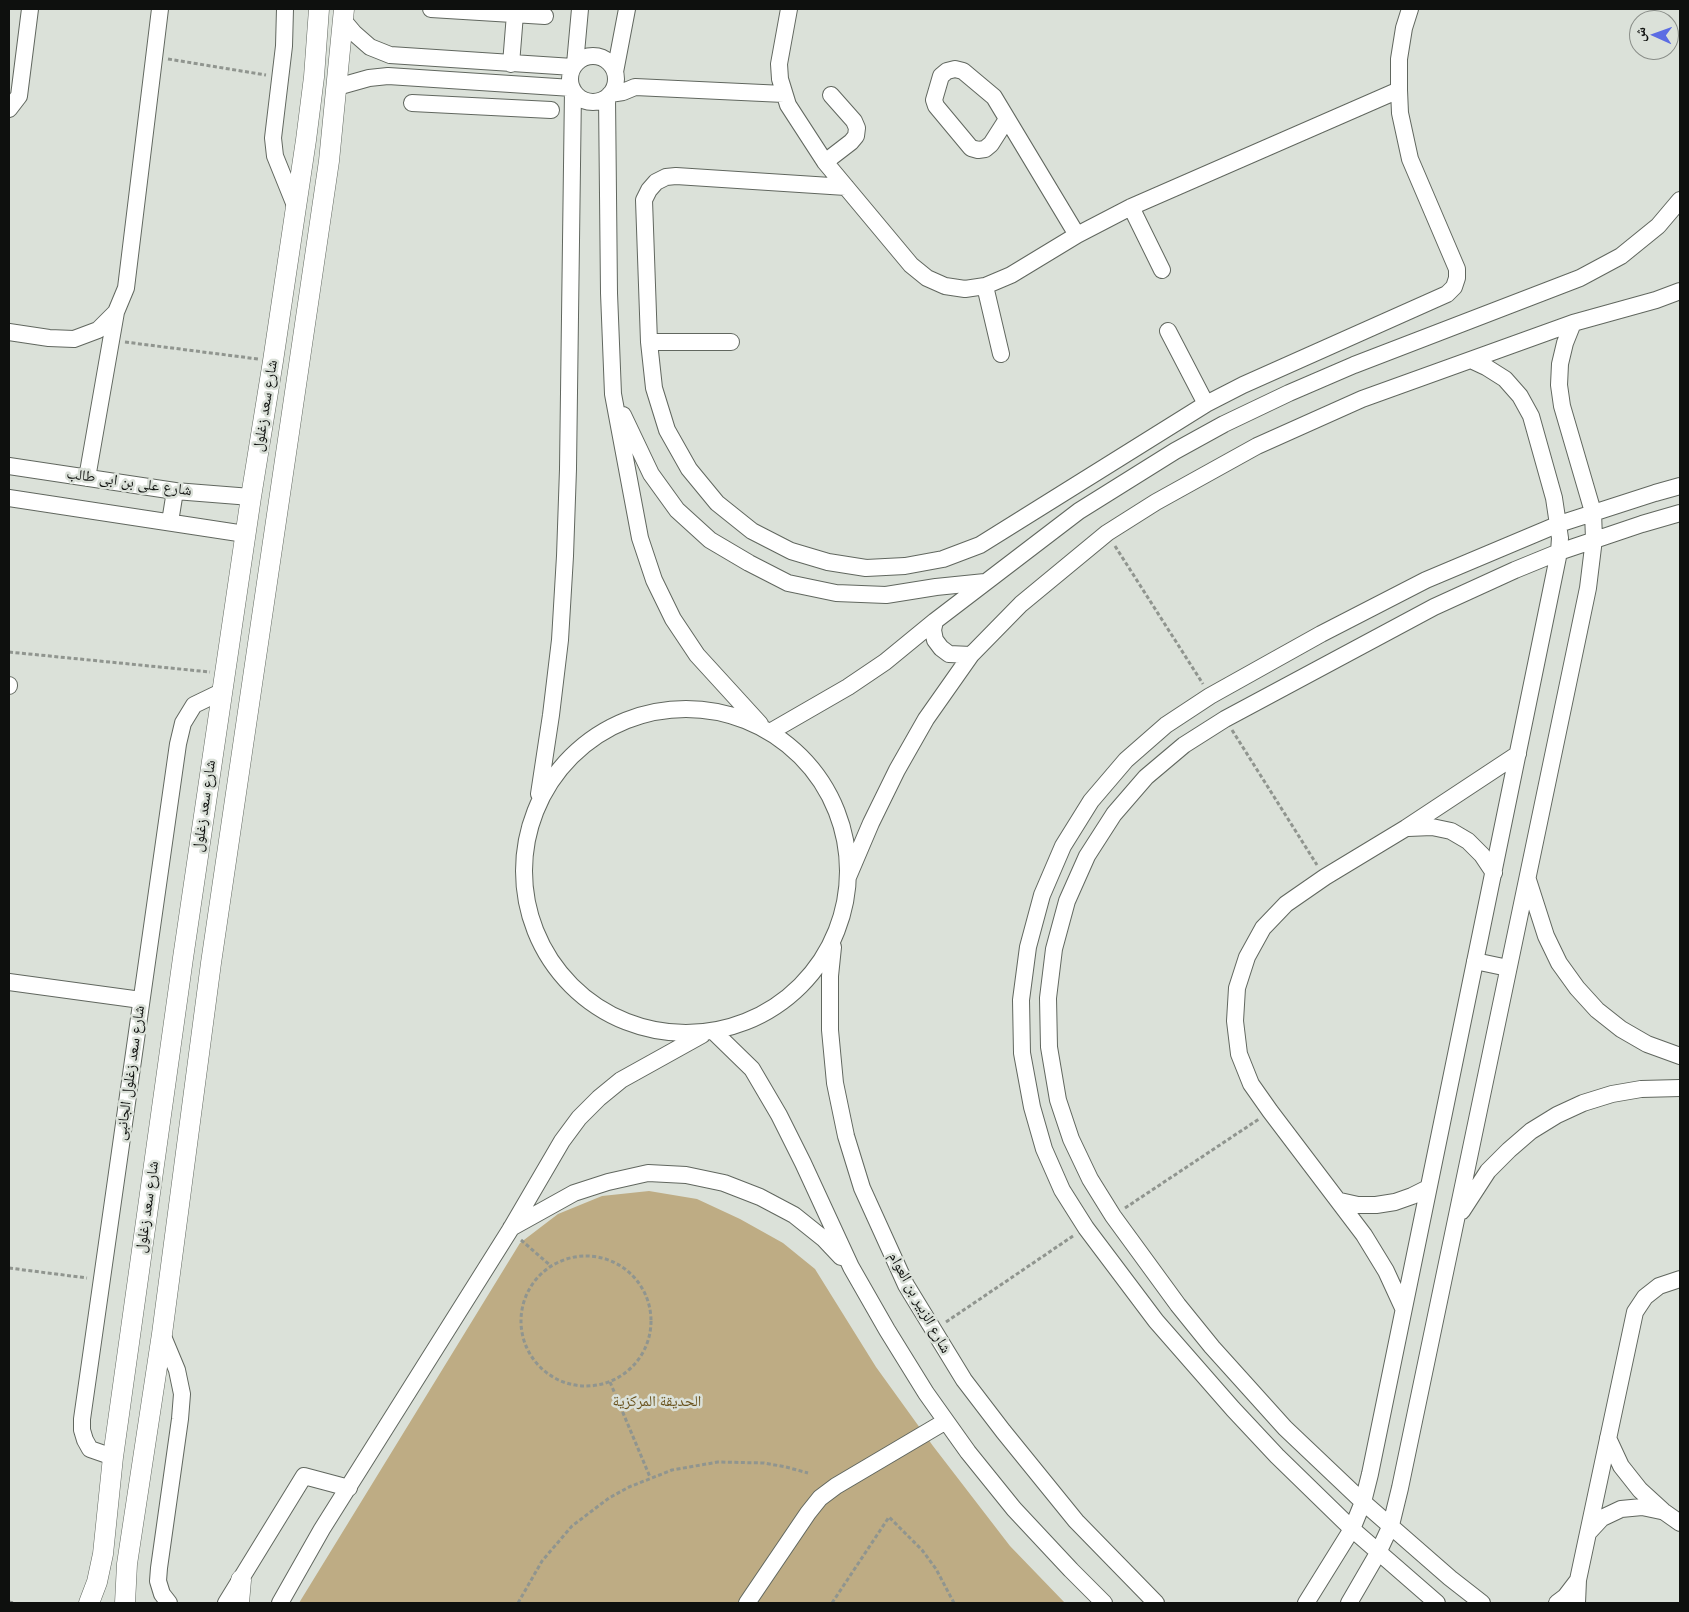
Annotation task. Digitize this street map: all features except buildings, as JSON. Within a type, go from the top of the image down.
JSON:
[{"type":"main road","name":"شارع سعد زغلول","points":[[89,1603],[101,1564],[113,1457],[183,958],[245,534],[296,208],[314,77],[319,9]]},
{"type":"main road","name":"شارع سعد زغلول","points":[[125,1603],[127,1564],[162,1334],[211,963],[328,171],[343,14]]},
{"type":"main road","points":[[183,958],[211,963]]},
{"type":"main road","points":[[101,1564],[127,1564]]},
{"type":"main road","points":[[239,1603],[241,1580]]},
{"type":"street","points":[[9,109],[19,96],[30,9]]},
{"type":"street","points":[[87,478],[116,312],[126,288],[160,9]]},
{"type":"street","points":[[285,9],[284,46],[273,138],[275,156],[296,208]]},
{"type":"street","points":[[431,9],[545,16]]},
{"type":"street","points":[[580,9],[574,65],[570,77],[572,89],[565,556],[559,649],[537,804],[528,834],[524,863],[525,892],[531,920],[542,947],[558,972],[578,993],[601,1010],[627,1023],[655,1031],[684,1034],[710,1032],[739,1025],[764,1014],[786,1000],[805,982],[822,961],[843,913],[848,877],[846,841],[835,806],[817,774],[793,748],[767,730],[697,655],[673,619],[654,580],[640,538],[613,394],[609,293],[608,95]]},
{"type":"street","points":[[337,87],[362,79],[388,76],[572,89],[584,100],[600,101],[608,95],[615,84],[615,73],[627,9]]},
{"type":"street","points":[[789,9],[779,64],[780,79],[791,110],[825,162],[911,266],[927,278],[945,286],[965,289],[985,286],[1011,275],[1077,235],[1131,207],[1399,90]]},
{"type":"street","points":[[846,187],[676,176],[666,177],[656,182],[648,190],[644,200],[649,342],[654,388],[667,430],[689,469],[717,503],[752,531],[791,551],[828,562],[866,568],[905,566],[943,559],[980,545],[1206,404],[1447,294],[1454,287],[1457,269],[1410,159],[1402,121],[1399,59],[1404,28],[1410,9]]},
{"type":"street","points":[[343,14],[354,33],[370,47],[390,55],[511,64],[574,65],[581,58],[597,56],[605,59],[611,64],[615,73],[635,87]]},
{"type":"street","points":[[511,64],[515,14]]},
{"type":"street","points":[[388,76],[384,68],[386,59],[390,55]]},
{"type":"street","points":[[1007,119],[991,144],[985,149],[971,148],[936,106],[934,100],[941,76],[947,71],[963,70],[994,97],[1077,235]]},
{"type":"street","points":[[504,106],[505,83]]},
{"type":"street","points":[[608,95],[635,87],[784,94]]},
{"type":"street","points":[[825,162],[851,142],[856,136],[857,128],[854,121],[831,95]]},
{"type":"street","points":[[412,103],[504,106],[551,110]]},
{"type":"street","points":[[537,804],[554,776],[574,752],[600,733],[628,718],[658,710],[690,708],[721,712],[767,730],[848,687],[885,662],[985,582],[1079,511],[1175,451],[1224,424],[1354,365],[1580,278],[1621,256],[1658,226],[1680,200]]},
{"type":"street","points":[[1131,207],[1162,270]]},
{"type":"street","points":[[985,286],[1001,354]]},
{"type":"street","points":[[848,877],[871,823],[897,770],[926,719],[971,655],[1021,604],[1107,533],[1206,473],[1274,438],[1362,399],[1573,322],[1656,300],[1680,291]]},
{"type":"street","points":[[9,332],[49,338],[74,339],[98,330],[116,312]]},
{"type":"street","points":[[1349,1603],[1378,1553],[1391,1525],[1588,588],[1594,540],[1593,512],[1562,406],[1559,385],[1562,356],[1573,322]]},
{"type":"street","points":[[1168,331],[1206,404]]},
{"type":"street","points":[[649,342],[731,342]]},
{"type":"street","points":[[1306,1603],[1352,1529],[1363,1502],[1560,552],[1559,524],[1554,498],[1531,416],[1520,396],[1505,379],[1486,366],[1470,360]]},
{"type":"street","points":[[613,394],[651,474],[678,510],[710,540],[788,583],[836,593],[886,595],[985,582]]},
{"type":"street","name":"شارع على بن ابى طالب","points":[[9,466],[175,491],[251,497]]},
{"type":"street","points":[[1437,1603],[1378,1553],[1277,1456],[1192,1363],[1156,1321],[1086,1228],[1062,1190],[1044,1149],[1032,1107],[1022,1054],[1021,1000],[1028,947],[1042,895],[1063,846],[1091,801],[1126,760],[1166,725],[1210,696],[1321,634],[1426,580],[1559,524],[1680,486]]},
{"type":"street","points":[[170,522],[175,491]]},
{"type":"street","points":[[9,498],[245,534]]},
{"type":"street","points":[[1482,1603],[1450,1578],[1363,1502],[1284,1428],[1236,1375],[1178,1305],[1113,1216],[1090,1179],[1071,1139],[1058,1100],[1049,1047],[1048,998],[1054,949],[1067,901],[1087,856],[1114,814],[1146,778],[1184,746],[1226,719],[1434,607],[1515,570],[1560,552],[1680,512]]},
{"type":"street","points":[[935,621],[933,630],[935,640],[941,648],[949,654],[971,655]]},
{"type":"street","name":"شارع سعد زغلول الجانبى","points":[[113,1457],[90,1449],[82,1430],[141,1000],[178,744],[183,723],[194,705],[223,682]]},
{"type":"street","points":[[1210,696],[1226,719]]},
{"type":"street","points":[[1403,1308],[1386,1271],[1364,1235],[1251,1084],[1239,1054],[1235,1021],[1237,988],[1247,957],[1263,928],[1286,904],[1518,754]]},
{"type":"street","points":[[1406,828],[1432,826],[1451,831],[1468,841],[1482,855],[1494,873]]},
{"type":"street","points":[[1527,876],[1546,936],[1559,963],[1577,988],[1597,1010],[1621,1029],[1647,1044],[1680,1056]]},
{"type":"street","name":"شارع الزبير بن العوام","points":[[834,937],[830,976],[830,1030],[835,1084],[846,1136],[862,1188],[906,1285],[964,1380],[1039,1477],[1083,1528],[1156,1603]]},
{"type":"street","points":[[1475,961],[1508,968]]},
{"type":"street","points":[[9,982],[141,1000]]},
{"type":"street","points":[[280,1603],[322,1529],[510,1230],[562,1141],[579,1118],[621,1080],[710,1032]]},
{"type":"street","points":[[710,1032],[752,1069],[766,1092],[803,1163],[851,1267],[887,1330],[946,1421],[968,1452],[1014,1509],[1104,1603]]},
{"type":"street","points":[[1456,1222],[1488,1171],[1532,1131],[1556,1115],[1583,1103],[1612,1094],[1641,1089],[1680,1088]]},
{"type":"street","points":[[1032,1107],[1058,1100]]},
{"type":"street","points":[[510,1230],[574,1193],[608,1182],[648,1173],[686,1175],[724,1183],[760,1196],[794,1215],[824,1239],[851,1267]]},
{"type":"street","points":[[1340,1201],[1376,1205],[1394,1202],[1428,1188]]},
{"type":"street","points":[[1577,1603],[1578,1580],[1635,1312],[1645,1297],[1659,1286],[1680,1279]]},
{"type":"street","points":[[162,1334],[177,1370],[182,1394],[158,1581],[162,1594],[169,1603]]},
{"type":"street","points":[[747,1603],[820,1498],[836,1486],[946,1421]]},
{"type":"street","points":[[1608,1438],[1621,1466],[1640,1490],[1663,1511],[1680,1523]]},
{"type":"street","points":[[226,1603],[304,1476],[349,1488]]},
{"type":"street","points":[[1588,1533],[1602,1518],[1621,1509],[1642,1506],[1663,1511]]},
{"type":"street","points":[[1557,1603],[1565,1597],[1578,1580]]},
{"type":"path","points":[[155,57],[281,78]]},
{"type":"path","points":[[111,341],[273,361]]},
{"type":"path","points":[[1107,533],[1210,696]]},
{"type":"path","points":[[9,652],[223,682]]},
{"type":"path","points":[[1226,719],[1325,877]]},
{"type":"path","points":[[1113,1216],[1270,1111]]},
{"type":"path","points":[[933,1331],[1086,1228]]},
{"type":"path","points":[[510,1230],[551,1266]]},
{"type":"path","points":[[574,1256],[600,1256],[612,1260],[623,1267],[641,1285],[651,1309],[652,1322],[648,1341],[640,1358],[622,1376],[610,1382],[598,1386],[585,1387],[560,1381],[539,1367],[525,1345],[522,1333],[522,1307],[532,1284],[551,1266],[574,1256]]},
{"type":"path","points":[[9,1268],[102,1280]]},
{"type":"path","points":[[610,1382],[650,1477]]},
{"type":"path","points":[[518,1603],[542,1561],[572,1526],[609,1498],[650,1477],[695,1465],[725,1462],[764,1463],[808,1473]]},
{"type":"path","points":[[832,1603],[889,1517],[922,1550],[936,1569],[954,1603]]},
{"type":"path","points":[[9,1602],[15,1603]]},
{"type":"green space","name":"الحديقة المركزية","points":[[649,1191],[697,1199],[740,1219],[783,1243],[815,1269],[876,1367],[933,1446],[1010,1546],[1065,1603],[299,1603],[520,1243],[558,1214],[602,1196]]}]
